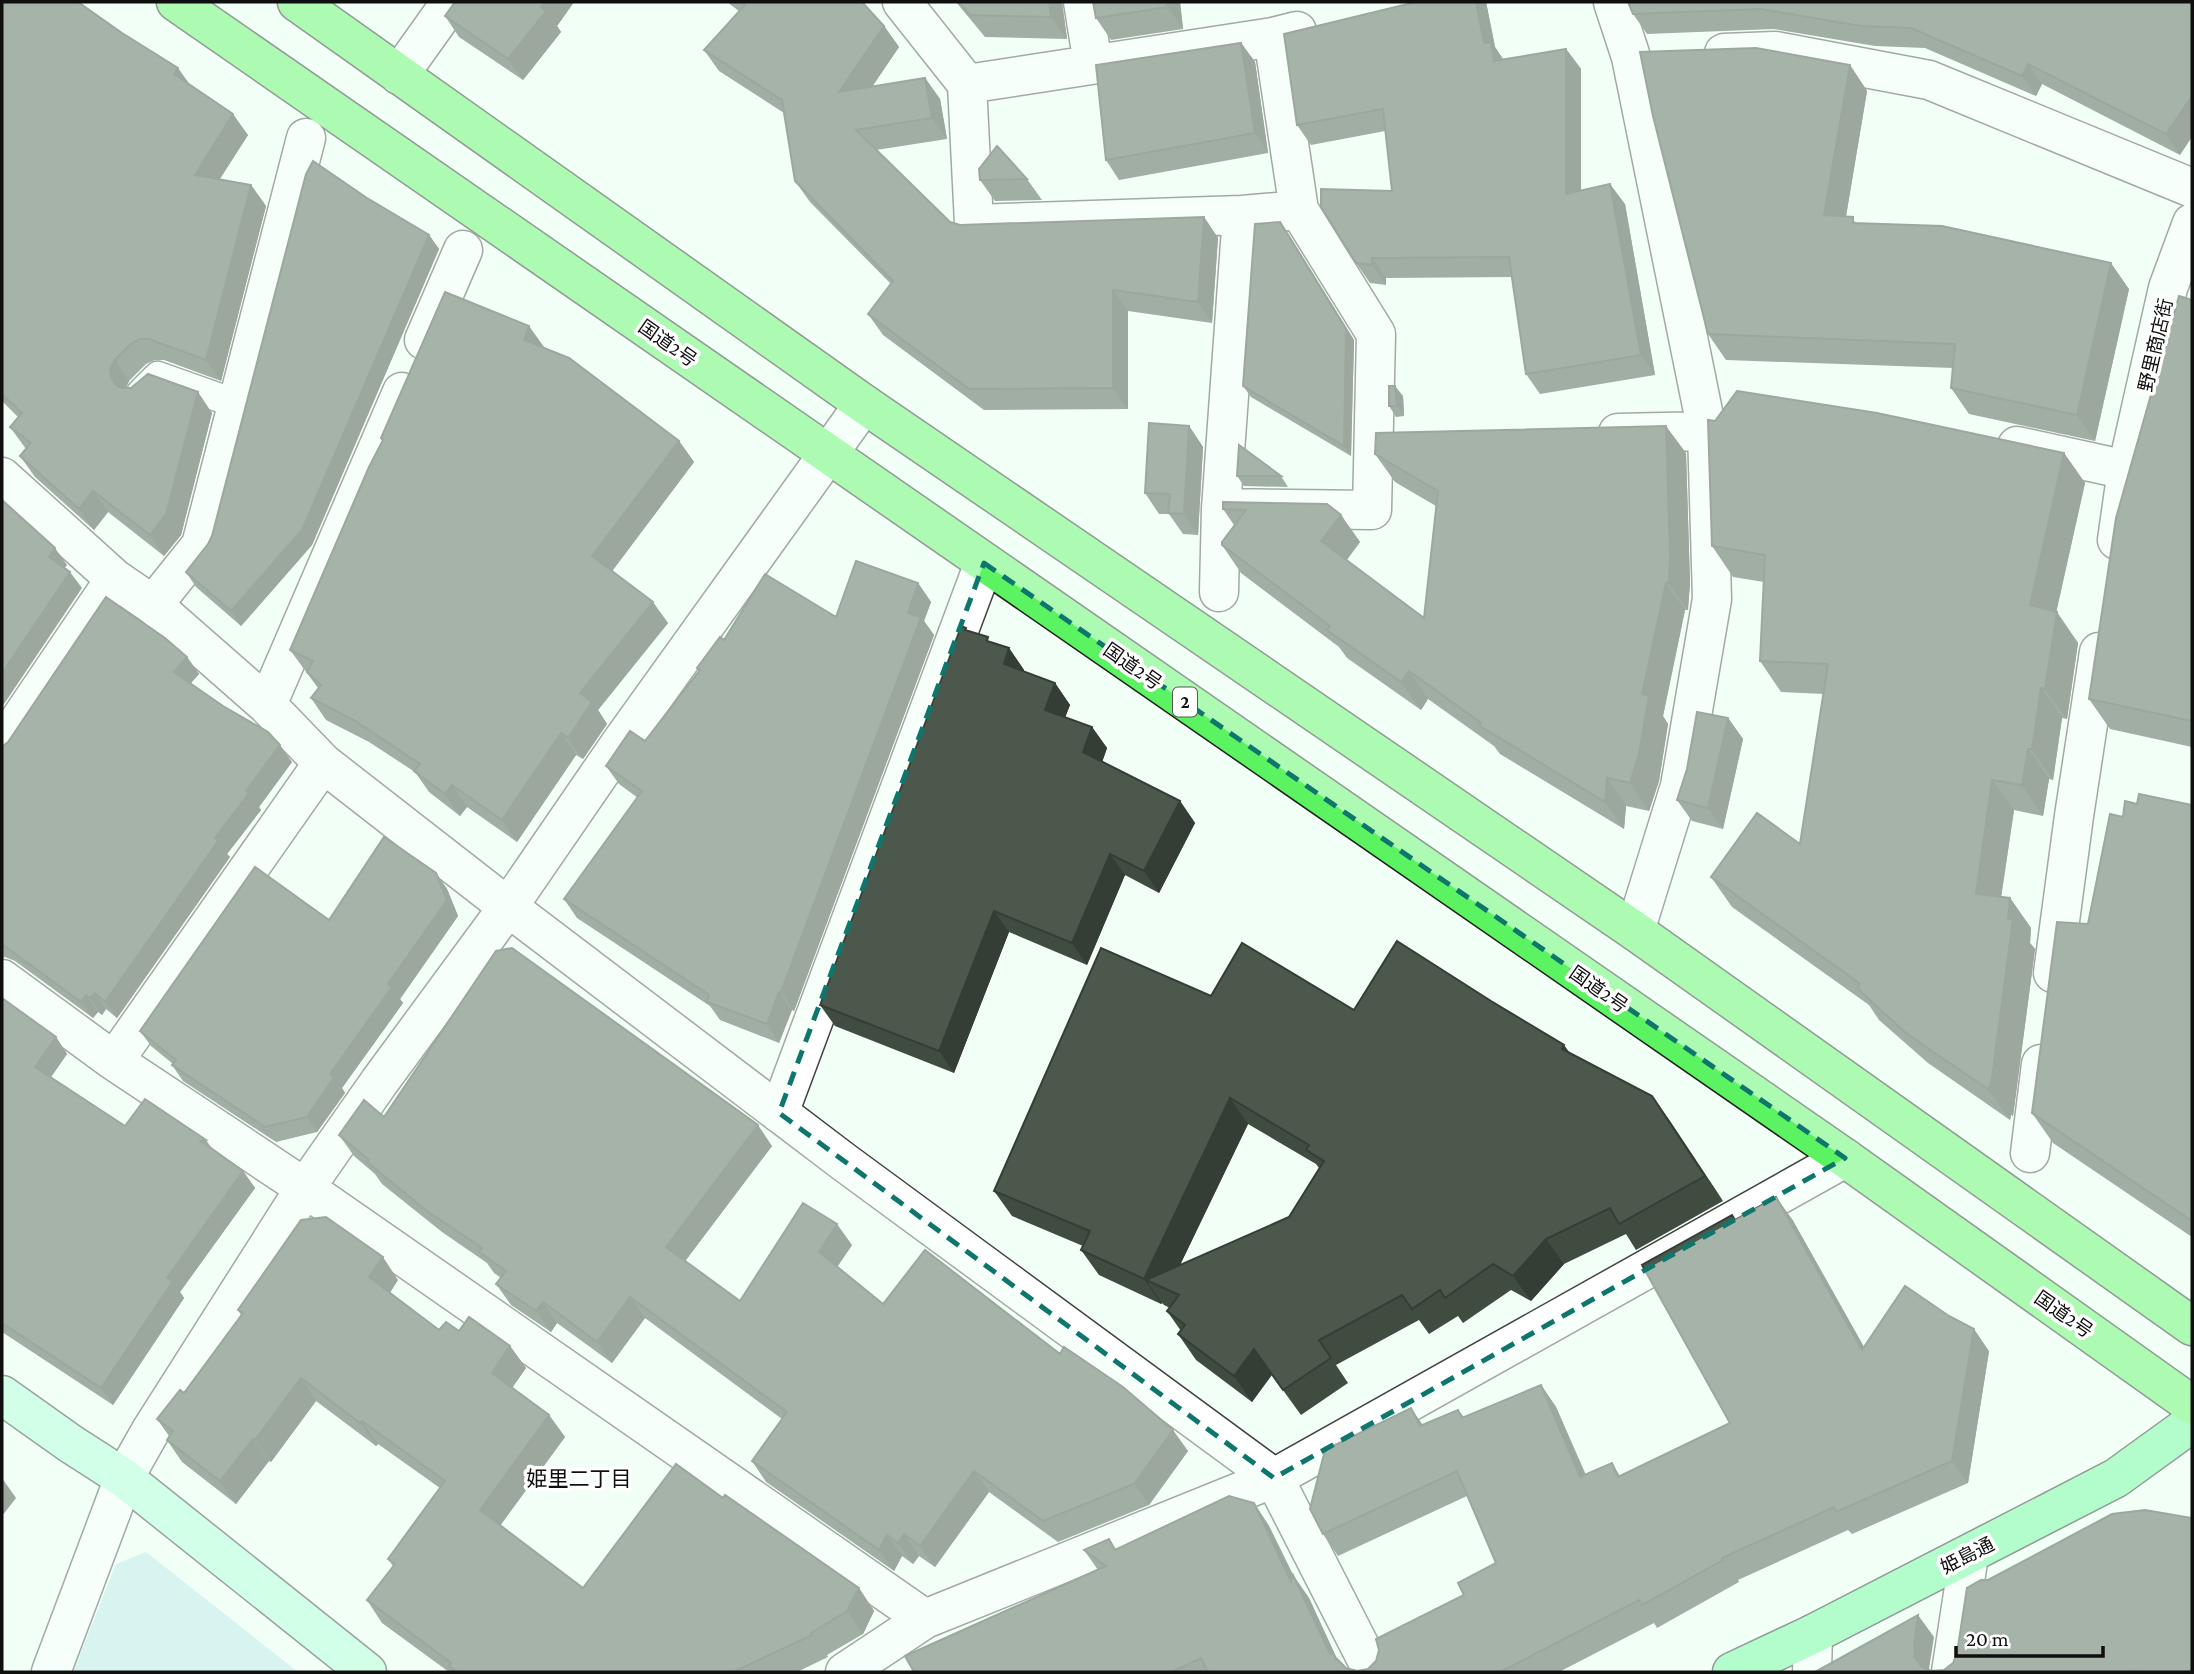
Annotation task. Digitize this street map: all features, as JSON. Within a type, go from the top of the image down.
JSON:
[{"type":"highway","name":"国道2号","points":[[176,2],[1845,1158],[2192,1405]]},
{"type":"highway","points":[[297,2],[864,404],[1635,932],[2192,1326]]},
{"type":"main road","name":"姫島通","points":[[1732,1672],[1814,1634],[2116,1478],[2192,1423]]},
{"type":"street","points":[[399,75],[451,2]]},
{"type":"street","points":[[902,2],[967,85],[974,224],[1242,215],[1299,210]]},
{"type":"street","points":[[1083,2],[1093,64]]},
{"type":"street","points":[[1613,2],[1631,57],[1707,430],[1712,599],[1680,786],[1635,932]]},
{"type":"street","points":[[967,85],[1273,37],[1328,24]]},
{"type":"street","points":[[1221,508],[1372,510],[1388,439],[1376,334],[1299,210],[1273,37]]},
{"type":"street","points":[[1631,57],[1775,51],[1929,80],[2192,188]]},
{"type":"street","points":[[153,605],[201,545],[306,138]]},
{"type":"street","points":[[1219,592],[1221,508],[1242,215]]},
{"type":"street","name":"野里商店街","points":[[2111,577],[2127,470],[2180,292],[2192,223]]},
{"type":"street","points":[[267,705],[463,250]]},
{"type":"street","points":[[1699,390],[1740,396]]},
{"type":"street","points":[[51,1672],[124,1478],[150,1432],[305,1188],[508,907],[622,741],[864,404]]},
{"type":"street","points":[[1582,434],[1707,430]]},
{"type":"street","points":[[1982,439],[2127,470]]},
{"type":"street","points":[[2,477],[115,579],[153,605],[267,705],[323,763],[779,1113],[1274,1478],[1373,1672]]},
{"type":"street","points":[[779,1113],[984,563]]},
{"type":"street","points":[[2,746],[115,579]]},
{"type":"street","points":[[2030,1153],[2074,816],[2105,617]]},
{"type":"street","points":[[114,1061],[323,763]]},
{"type":"street","points":[[2,979],[114,1061],[305,1188],[925,1619]]},
{"type":"street","points":[[845,1672],[925,1619],[1274,1478],[1845,1158]]},
{"type":"street","points":[[2,1395],[124,1478],[367,1672]]},
{"type":"street","points":[[1951,1672],[1969,1555]]},
{"type":"street","points":[[1812,1672],[1814,1634]]},
{"type":"lane","points":[[141,393],[158,376],[237,404]]},
{"type":"highlighted area","points":[[984,563],[1845,1158],[1274,1478],[779,1113]]},
{"type":"shaded area","points":[[146,1552],[298,1672],[73,1672],[116,1564]]},
{"type":"building","points":[[2,2],[78,2],[178,68],[174,74],[233,114],[195,175],[251,185],[206,360],[149,339],[140,339],[132,343],[110,368],[111,377],[121,388],[131,388],[148,374],[198,392],[166,514],[150,535],[93,491],[79,509],[20,456],[31,443],[10,427],[22,413],[2,394]]},
{"type":"building","points":[[455,2],[544,2],[541,7],[546,11],[508,59],[445,16]]},
{"type":"building","points":[[741,2],[862,2],[884,26],[839,92],[925,78],[932,118],[856,130],[950,222],[960,225],[1204,217],[1198,302],[1113,290],[1113,388],[969,389],[868,314],[893,281],[795,181],[782,100],[704,50],[745,5]]},
{"type":"building","points":[[959,2],[1049,2],[1051,17],[970,15]]},
{"type":"building","points":[[1093,2],[1167,2],[1168,7],[1096,18]]},
{"type":"building","points":[[1416,2],[1476,2],[1484,43],[1491,42],[1494,61],[1566,49],[1566,194],[1610,184],[1641,355],[1526,374],[1509,257],[1372,258],[1372,265],[1356,263],[1321,207],[1321,189],[1392,191],[1383,109],[1297,125],[1284,34]]},
{"type":"building","points":[[1628,2],[2192,2],[2192,96],[2166,134],[2028,64],[2022,76],[1911,28],[1861,26],[1760,9],[1633,14]]},
{"type":"building","points":[[1241,43],[1255,133],[1106,160],[1096,65]]},
{"type":"building","points":[[1756,48],[1850,65],[1824,215],[1853,217],[1853,223],[1942,226],[2111,263],[2077,415],[1951,388],[1955,344],[1708,334],[1653,116],[1640,52]]},
{"type":"building","points":[[997,146],[1027,179],[980,180],[979,169]]},
{"type":"building","points":[[313,161],[367,198],[429,235],[302,530],[231,611],[186,572],[212,536],[306,174]]},
{"type":"building","points":[[1280,222],[1346,329],[1344,446],[1243,386],[1255,224]]},
{"type":"building","points":[[445,292],[529,326],[524,340],[569,358],[679,441],[592,556],[653,602],[580,693],[592,702],[568,738],[561,733],[502,820],[452,785],[445,794],[414,771],[420,764],[354,720],[311,698],[321,685],[307,672],[313,661],[290,650]]},
{"type":"building","points":[[2179,296],[2192,300],[2192,721],[2089,699],[2116,518]]},
{"type":"building","points":[[1389,386],[1395,386],[1397,406],[1389,406]]},
{"type":"building","points":[[1737,391],[1877,413],[2064,453],[2030,605],[2057,612],[2045,689],[2041,688],[2032,749],[2028,749],[2022,785],[1992,780],[1976,894],[2010,898],[2008,919],[2013,919],[1989,1090],[1906,1033],[1858,989],[1859,983],[1711,877],[1757,813],[1800,844],[1828,664],[1760,661],[1765,555],[1712,546],[1708,420],[1715,421]]},
{"type":"building","points":[[1149,423],[1189,426],[1184,514],[1168,513],[1170,494],[1145,493]]},
{"type":"building","points":[[1666,426],[1669,579],[1642,694],[1649,696],[1639,753],[1630,783],[1607,778],[1605,802],[1480,726],[1481,723],[1409,671],[1401,682],[1327,630],[1330,626],[1222,545],[1246,510],[1223,509],[1223,502],[1327,504],[1341,515],[1321,541],[1424,618],[1438,491],[1375,454],[1376,433]]},
{"type":"building","points":[[1239,445],[1281,476],[1237,476]]},
{"type":"building","points":[[2,500],[55,548],[49,557],[70,572],[2,673]]},
{"type":"building","points":[[856,561],[918,583],[908,613],[921,617],[767,1024],[707,1002],[709,995],[564,899],[642,791],[606,766],[630,731],[645,741],[700,670],[697,668],[720,637],[724,640],[765,574],[836,617]]},
{"type":"building","points":[[106,597],[165,638],[187,657],[174,672],[223,706],[268,732],[280,745],[215,838],[218,841],[105,1002],[95,993],[90,998],[86,995],[81,1002],[2,944],[2,747]]},
{"type":"building","points":[[961,626],[966,628],[965,630],[988,637],[987,641],[1009,648],[1004,664],[1055,683],[1045,710],[1092,727],[1083,752],[1180,801],[1144,871],[1110,854],[1072,943],[994,911],[939,1051],[820,1005]]},
{"type":"building","points":[[1697,712],[1728,718],[1708,808],[1677,800],[1687,769]]},
{"type":"building","points":[[2139,794],[2192,805],[2192,1221],[2032,1113],[2057,922],[2088,924],[2110,814],[2123,817],[2125,801],[2137,804]]},
{"type":"building","points":[[384,837],[436,873],[447,900],[388,984],[392,987],[330,1074],[334,1077],[307,1117],[265,1127],[172,1065],[176,1060],[140,1031],[255,867],[329,920]]},
{"type":"building","points":[[1397,941],[1564,1045],[1562,1049],[1652,1096],[1705,1176],[1619,1224],[1610,1208],[1546,1239],[1513,1276],[1493,1264],[1445,1298],[1440,1290],[1412,1309],[1402,1295],[1319,1340],[1331,1358],[1283,1390],[1254,1349],[1234,1376],[1178,1334],[1185,1325],[1167,1311],[1179,1295],[1146,1280],[1289,1217],[1324,1161],[1306,1150],[1309,1145],[1230,1098],[1144,1279],[1081,1250],[1090,1231],[994,1191],[1101,948],[1211,996],[1242,943],[1354,1010]]},
{"type":"building","points":[[512,948],[758,1125],[666,1247],[740,1301],[803,1203],[837,1224],[819,1252],[883,1304],[925,1250],[1060,1354],[1064,1347],[1123,1387],[1173,1430],[1134,1484],[1043,1521],[974,1471],[920,1546],[904,1534],[898,1543],[887,1535],[879,1550],[752,1461],[787,1412],[630,1297],[597,1342],[543,1302],[536,1311],[496,1284],[506,1271],[479,1252],[482,1248],[427,1211],[367,1162],[369,1160],[339,1135],[364,1100],[384,1117],[496,951]]},
{"type":"building","points":[[2,998],[56,1037],[35,1067],[125,1126],[145,1099],[206,1140],[201,1141],[243,1171],[167,1278],[173,1281],[101,1388],[2,1323]]},
{"type":"building","points":[[1776,1197],[1862,1350],[1905,1286],[1949,1316],[1974,1329],[1952,1461],[1836,1512],[1834,1507],[1722,1558],[1723,1560],[1642,1605],[1639,1600],[1500,1672],[1208,1672],[1201,1658],[1172,1672],[914,1672],[905,1656],[1106,1566],[1084,1550],[1109,1539],[1115,1550],[1229,1496],[1254,1503],[1291,1582],[1293,1575],[1330,1654],[1333,1653],[1336,1660],[1346,1668],[1357,1671],[1368,1669],[1376,1661],[1379,1650],[1376,1639],[1464,1595],[1458,1583],[1496,1563],[1457,1471],[1323,1534],[1310,1509],[1325,1450],[1411,1408],[1420,1426],[1458,1410],[1462,1418],[1541,1385],[1580,1477],[1612,1463],[1618,1477],[1730,1423],[1642,1265],[1732,1215],[1735,1220]]},
{"type":"building","points":[[326,1217],[383,1257],[369,1277],[439,1330],[446,1322],[459,1331],[469,1317],[510,1346],[492,1373],[549,1415],[480,1510],[583,1588],[676,1464],[859,1588],[847,1611],[811,1633],[812,1635],[733,1672],[457,1672],[449,1666],[451,1663],[367,1600],[395,1564],[388,1559],[445,1481],[362,1421],[361,1424],[301,1378],[255,1440],[253,1439],[220,1481],[167,1440],[173,1431],[157,1419],[180,1390],[184,1393],[243,1313],[238,1310],[301,1220]]},
{"type":"building","points":[[2145,1510],[2192,1518],[2192,1672],[1815,1672],[1918,1615],[1915,1658],[1922,1667],[1931,1671],[1944,1670],[1953,1663],[1957,1653],[1967,1588],[1981,1580],[1988,1580],[2112,1514]]},
{"type":"district","name":"姫里二丁目","points":[[579,1479]]}]
